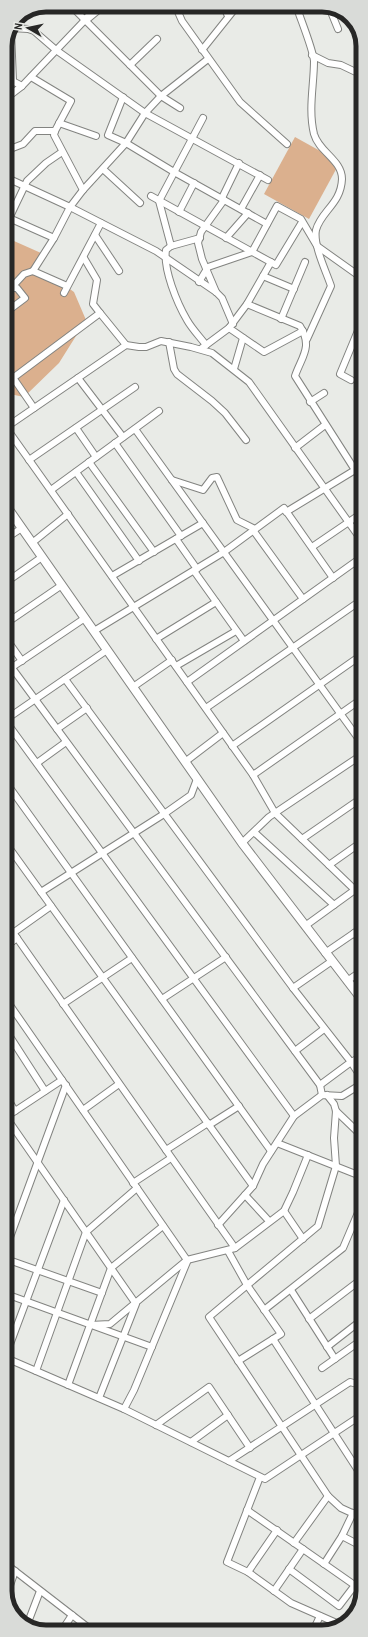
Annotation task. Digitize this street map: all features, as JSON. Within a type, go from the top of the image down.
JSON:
[{"type":"street","points":[[77,12],[161,96],[180,108]]},
{"type":"street","points":[[12,94],[22,86],[85,20],[95,12]]},
{"type":"street","points":[[178,12],[182,21],[240,102],[287,144]]},
{"type":"street","points":[[226,12],[228,16]]},
{"type":"street","points":[[202,50],[232,12]]},
{"type":"street","points":[[298,12],[314,59],[310,103],[314,135],[341,169],[342,180],[338,195],[332,207],[320,219],[316,231],[317,246]]},
{"type":"street","points":[[332,14],[338,29]]},
{"type":"street","points":[[17,28],[34,31],[56,50],[145,113],[268,180]]},
{"type":"street","points":[[130,64],[157,39]]},
{"type":"street","points":[[312,55],[328,63],[341,65],[356,73]]},
{"type":"street","points":[[12,56],[13,81],[22,86]]},
{"type":"street","points":[[12,284],[24,274],[33,271],[54,238],[70,207],[83,190],[126,143],[145,113],[161,96],[208,58]]},
{"type":"street","points":[[31,77],[71,101],[54,135],[83,190]]},
{"type":"street","points":[[123,97],[108,135],[126,143],[174,172],[248,212],[267,224]]},
{"type":"street","points":[[171,246],[159,201],[203,118]]},
{"type":"street","points":[[59,123],[96,136]]},
{"type":"street","points":[[12,148],[23,144],[35,130],[55,131]]},
{"type":"street","points":[[12,212],[29,178],[46,163],[62,152]]},
{"type":"street","points":[[216,292],[198,243],[201,232],[206,227],[223,199],[239,163]]},
{"type":"street","points":[[103,169],[140,203]]},
{"type":"street","points":[[241,209],[260,175]]},
{"type":"street","points":[[12,180],[70,207],[165,258],[216,292],[222,298],[231,326],[243,338],[264,352],[303,331]]},
{"type":"street","points":[[179,212],[194,183]]},
{"type":"street","points":[[151,196],[276,265],[302,222]]},
{"type":"street","points":[[199,282],[208,267],[252,252],[277,206],[302,222],[317,246],[331,286],[307,339],[306,347],[295,376],[310,402],[355,470],[286,512]]},
{"type":"street","points":[[226,238],[248,212]]},
{"type":"street","points":[[12,219],[54,238]]},
{"type":"street","points":[[64,293],[84,258],[101,223]]},
{"type":"street","points":[[95,235],[119,270]]},
{"type":"street","points":[[200,238],[171,246],[166,250],[165,258],[167,275],[187,320],[206,345]]},
{"type":"street","points":[[317,246],[356,274]]},
{"type":"street","points":[[84,258],[97,280],[93,304],[126,345],[146,347],[161,341],[169,342],[212,353],[234,369],[249,382],[356,533]]},
{"type":"street","points":[[200,350],[231,326],[247,304],[270,262]]},
{"type":"street","points":[[281,319],[305,262]]},
{"type":"street","points":[[33,271],[67,286]]},
{"type":"street","points":[[263,276],[294,289]]},
{"type":"street","points":[[12,287],[17,288],[25,298],[12,308]]},
{"type":"street","points":[[247,304],[300,326],[307,339]]},
{"type":"street","points":[[34,408],[13,378],[100,313]]},
{"type":"street","points":[[350,380],[340,374],[356,335]]},
{"type":"street","points":[[234,369],[243,338]]},
{"type":"street","points":[[169,342],[174,369],[177,374],[221,409],[246,440]]},
{"type":"street","points":[[12,423],[126,345]]},
{"type":"street","points":[[78,378],[123,437]]},
{"type":"street","points":[[29,460],[135,388]]},
{"type":"street","points":[[310,402],[324,393]]},
{"type":"street","points":[[51,490],[159,410]]},
{"type":"street","points":[[295,448],[325,425]]},
{"type":"street","points":[[76,428],[96,457]]},
{"type":"street","points":[[135,429],[356,736]]},
{"type":"street","points":[[12,436],[253,775],[276,813],[355,890],[305,926]]},
{"type":"street","points":[[115,443],[178,538],[195,570],[244,641]]},
{"type":"street","points":[[88,462],[154,552]]},
{"type":"street","points":[[76,472],[139,561]]},
{"type":"street","points":[[171,479],[202,490],[212,478],[217,477],[237,520],[254,529],[302,600]]},
{"type":"street","points":[[94,631],[224,552],[284,508],[333,578]]},
{"type":"street","points":[[12,514],[242,843],[356,992]]},
{"type":"street","points":[[32,543],[68,514]]},
{"type":"street","points":[[312,548],[356,517]]},
{"type":"street","points":[[112,576],[203,523]]},
{"type":"street","points":[[12,534],[22,528]]},
{"type":"street","points":[[12,578],[42,557]]},
{"type":"street","points":[[187,682],[356,561]]},
{"type":"street","points":[[12,619],[62,585]]},
{"type":"street","points":[[156,639],[216,602]]},
{"type":"street","points":[[206,708],[356,604]]},
{"type":"street","points":[[85,618],[12,668],[320,1085],[325,1095],[334,1104],[336,1111],[334,1138],[336,1166],[318,1226],[209,1317],[328,1496],[342,1508],[356,1514]]},
{"type":"street","points":[[176,666],[236,631]]},
{"type":"street","points":[[12,647],[22,661]]},
{"type":"street","points":[[12,715],[107,650]]},
{"type":"street","points":[[232,746],[356,658]]},
{"type":"street","points":[[133,687],[172,660]]},
{"type":"street","points":[[65,679],[293,988],[356,1070]]},
{"type":"street","points":[[253,775],[356,703]]},
{"type":"street","points":[[57,729],[87,708]]},
{"type":"street","points":[[12,729],[294,1116]]},
{"type":"street","points":[[185,762],[223,733]]},
{"type":"street","points":[[37,762],[66,742]]},
{"type":"street","points":[[242,843],[276,813],[356,759]]},
{"type":"street","points":[[41,892],[164,814],[191,795],[197,779]]},
{"type":"street","points":[[12,791],[272,1151]]},
{"type":"street","points":[[302,839],[356,802]]},
{"type":"street","points":[[254,832],[334,905]]},
{"type":"street","points":[[328,865],[356,846]]},
{"type":"street","points":[[12,852],[253,1186]]},
{"type":"street","points":[[12,939],[51,906]]},
{"type":"street","points":[[12,932],[235,1248]]},
{"type":"street","points":[[326,953],[354,933],[356,935]]},
{"type":"street","points":[[162,999],[226,957]]},
{"type":"street","points":[[63,1004],[132,958]]},
{"type":"street","points":[[293,988],[332,961]]},
{"type":"street","points":[[347,981],[356,975]]},
{"type":"street","points":[[12,1007],[187,1260]]},
{"type":"street","points":[[295,1051],[324,1029]]},
{"type":"street","points":[[12,1039],[45,1091]]},
{"type":"street","points":[[320,1085],[356,1060]]},
{"type":"street","points":[[12,1113],[45,1091],[64,1083]]},
{"type":"street","points":[[12,1231],[64,1083]]},
{"type":"street","points":[[83,1110],[119,1084]]},
{"type":"street","points":[[334,1104],[342,1096],[356,1087]]},
{"type":"street","points":[[218,1225],[253,1186],[263,1164],[294,1116],[325,1095],[342,1096]]},
{"type":"street","points":[[12,1106],[15,1111]]},
{"type":"street","points":[[166,1150],[239,1106]]},
{"type":"street","points":[[336,1111],[356,1130]]},
{"type":"street","points":[[12,1126],[136,1304]]},
{"type":"street","points":[[277,1143],[356,1174]]},
{"type":"street","points":[[90,1325],[110,1324],[136,1304],[187,1260],[228,1251],[235,1248],[284,1211],[308,1155]]},
{"type":"street","points":[[36,1371],[86,1232],[135,1185],[171,1158]]},
{"type":"street","points":[[245,1195],[269,1221]]},
{"type":"street","points":[[12,1339],[64,1200]]},
{"type":"street","points":[[284,1211],[303,1239]]},
{"type":"street","points":[[264,1310],[343,1248],[356,1223]]},
{"type":"street","points":[[68,1385],[111,1268],[163,1226]]},
{"type":"street","points":[[228,1251],[247,1285],[281,1334],[238,1361]]},
{"type":"street","points":[[124,1409],[134,1390],[187,1260]]},
{"type":"street","points":[[12,1261],[102,1293]]},
{"type":"street","points":[[309,1318],[356,1283]]},
{"type":"street","points":[[291,1290],[334,1359]]},
{"type":"street","points":[[12,1296],[152,1347]]},
{"type":"street","points":[[99,1398],[136,1304]]},
{"type":"street","points":[[327,1347],[356,1324]]},
{"type":"street","points":[[273,1339],[356,1467]]},
{"type":"street","points":[[322,1368],[356,1344]]},
{"type":"street","points":[[12,1361],[124,1409],[265,1480],[356,1419]]},
{"type":"street","points":[[229,1461],[350,1382],[356,1384]]},
{"type":"street","points":[[156,1425],[209,1388],[250,1448]]},
{"type":"street","points":[[191,1442],[228,1415]]},
{"type":"street","points":[[260,1477],[227,1562],[248,1572],[291,1603],[334,1622]]},
{"type":"street","points":[[294,1543],[328,1496]]},
{"type":"street","points":[[247,1510],[355,1585],[339,1606],[289,1569]]},
{"type":"street","points":[[324,1564],[342,1536],[353,1513]]},
{"type":"street","points":[[248,1572],[277,1530]]},
{"type":"street","points":[[342,1536],[356,1543]]},
{"type":"street","points":[[274,1591],[303,1549]]},
{"type":"street","points":[[12,1569],[84,1625]]},
{"type":"street","points":[[12,1580],[15,1571]]},
{"type":"street","points":[[29,1620],[40,1591]]},
{"type":"street","points":[[66,1625],[72,1615]]},
{"type":"street","points":[[316,1625],[320,1616]]},
{"type":"shaded area","points":[[295,137],[340,162],[309,219],[264,194]]},
{"type":"shaded area","points":[[12,240],[41,253],[29,272],[57,280],[74,292],[86,320],[59,363],[24,397],[12,394]]}]
